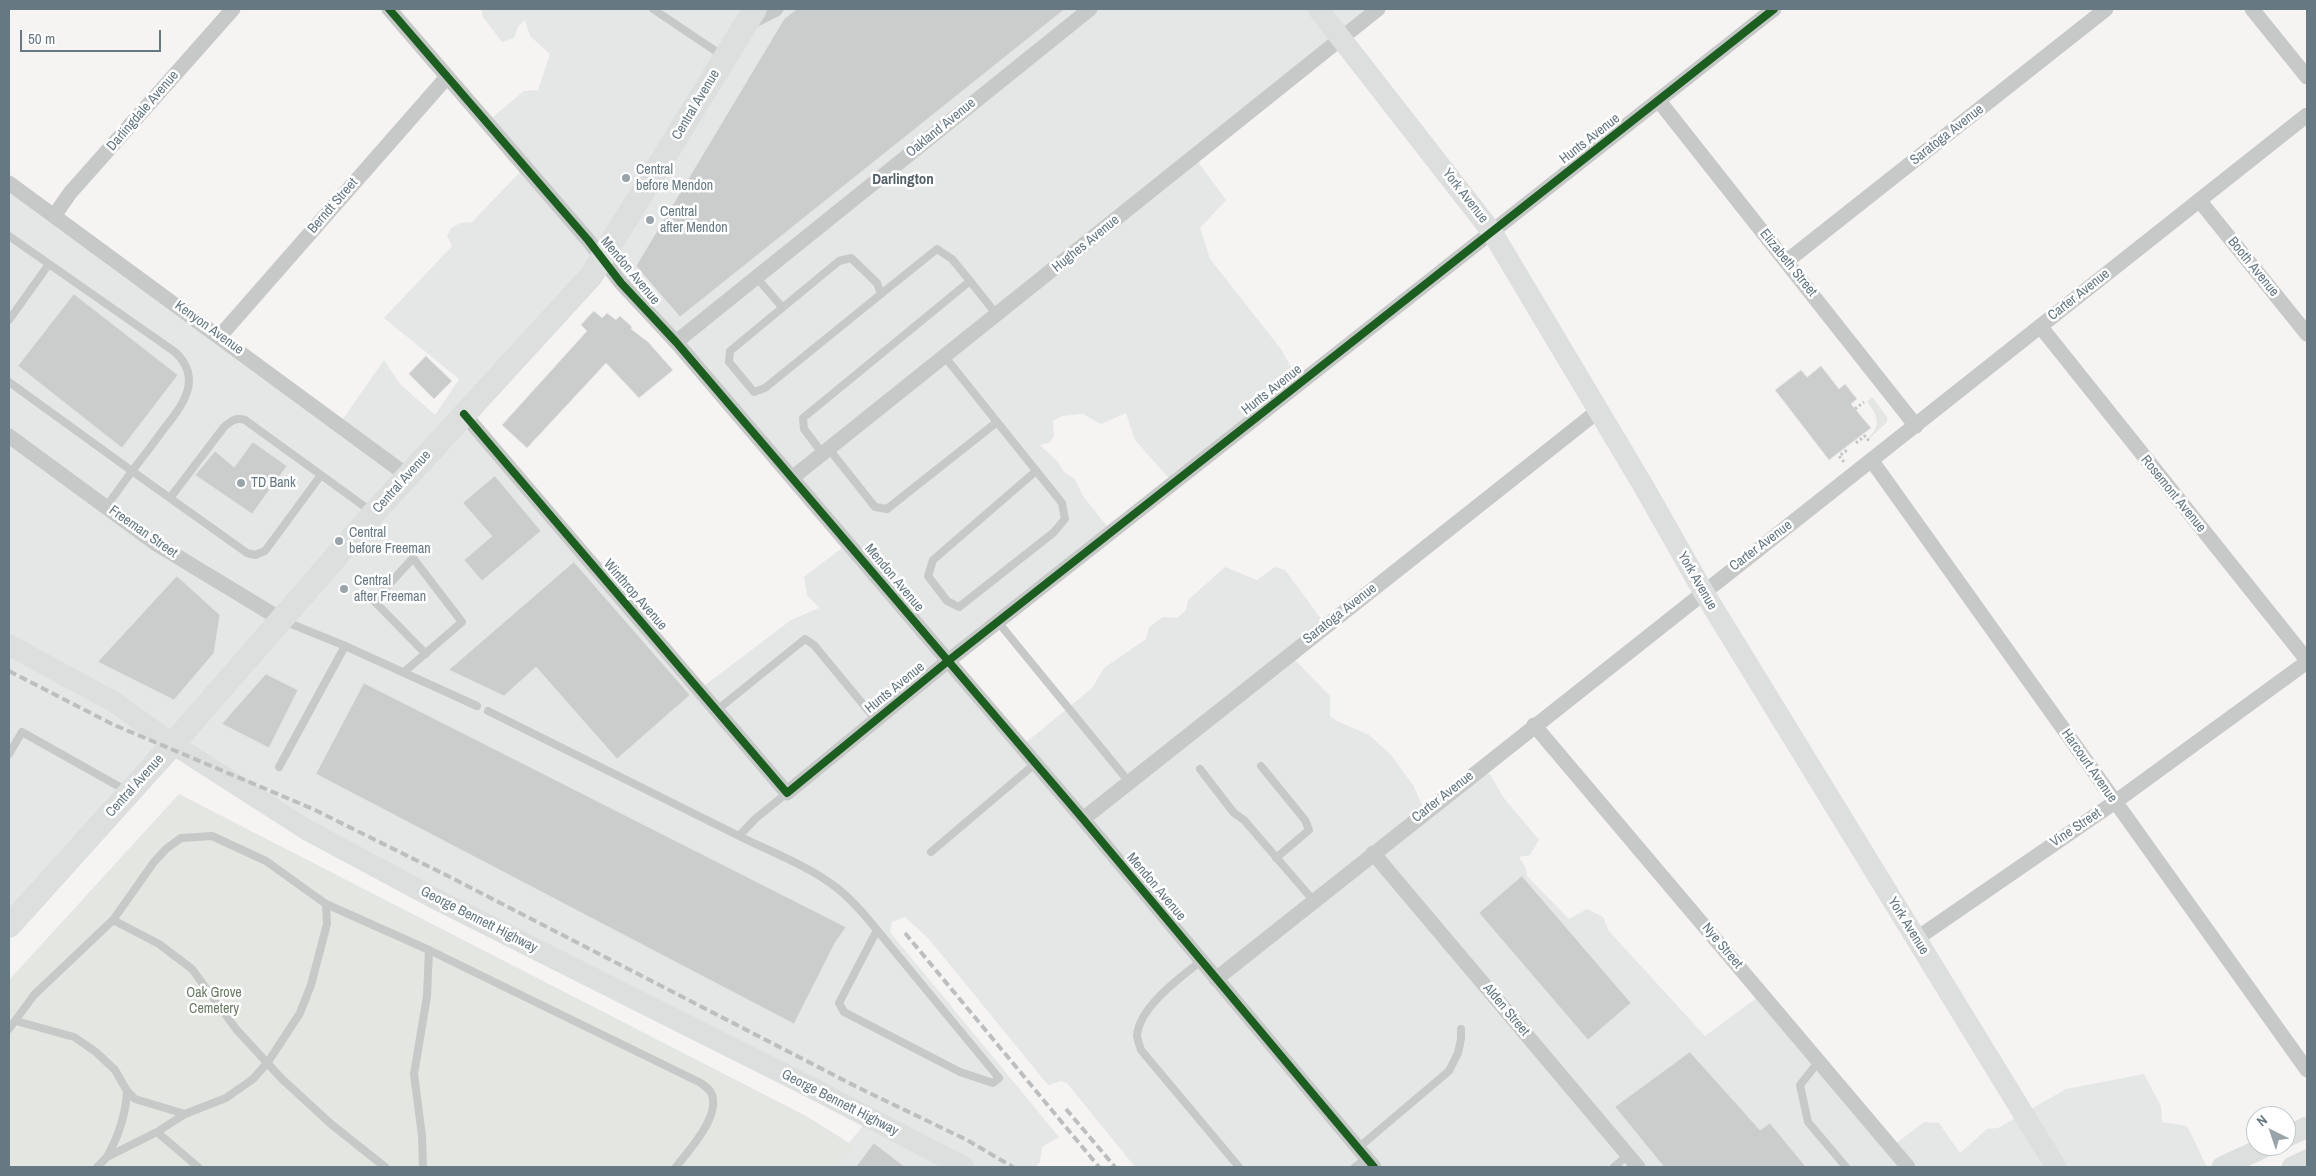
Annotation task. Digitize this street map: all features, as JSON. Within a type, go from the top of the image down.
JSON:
[{"type":"main road","name":"Central Avenue","points":[[9,926],[173,744],[374,513],[567,304],[602,260],[750,17]]},
{"type":"street","name":"Darlingdale Avenue","points":[[54,216],[70,194],[233,9]]},
{"type":"street","name":"Mendon Avenue","points":[[389,9],[588,240],[602,260],[676,342],[1083,818],[1364,1160]]},
{"type":"street","points":[[750,17],[776,9]]},
{"type":"street","name":"Oakland Avenue","points":[[676,342],[1090,9]]},
{"type":"street","name":"York Avenue","points":[[1318,9],[1492,232],[1703,591],[2056,1167]]},
{"type":"street","name":"Hughes Avenue","points":[[792,478],[1378,9]]},
{"type":"street","name":"Hunts Avenue","points":[[787,793],[948,661],[1774,9]]},
{"type":"street","name":"Saratoga Avenue","points":[[1787,261],[2106,9]]},
{"type":"street","points":[[2252,9],[2307,77]]},
{"type":"street","name":"Berndt Street","points":[[220,336],[447,77]]},
{"type":"street","name":"Elizabeth Street","points":[[1658,101],[1723,185],[1787,261],[1916,426]]},
{"type":"street","name":"Carter Avenue","points":[[1216,978],[2307,115]]},
{"type":"street","name":"Kenyon Avenue","points":[[9,183],[220,336],[408,476]]},
{"type":"street","name":"Booth Avenue","points":[[2199,200],[2307,334]]},
{"type":"street","name":"Rosemont Avenue","points":[[2040,326],[2307,661]]},
{"type":"street","name":"Saratoga Avenue","points":[[1083,818],[1598,411]]},
{"type":"street","name":"Winthrop Avenue","points":[[464,414],[787,793]]},
{"type":"street","name":"Freeman Street","points":[[9,436],[155,543],[282,620]]},
{"type":"street","name":"Harcourt Avenue","points":[[1872,461],[2307,1070]]},
{"type":"street","name":"George Bennett Highway","points":[[9,645],[114,702],[173,744],[307,830],[432,897],[803,1083],[964,1167]]},
{"type":"street","name":"Vine Street","points":[[1916,938],[2115,802],[2307,661]]},
{"type":"street","name":"Nye Street","points":[[1534,725],[1908,1167]]},
{"type":"street","name":"Alden Street","points":[[1373,853],[1638,1167]]},
{"type":"street","points":[[2222,1167],[2246,1156]]},
{"type":"street","points":[[2292,1167],[2307,1160]]},
{"type":"lane","points":[[653,9],[725,57]]},
{"type":"lane","points":[[9,236],[184,360],[189,377],[186,398],[106,507]]},
{"type":"lane","points":[[881,294],[877,284],[851,258],[840,261],[730,351],[729,362],[754,392],[765,388],[937,249],[952,259],[997,315]]},
{"type":"lane","points":[[9,320],[49,264]]},
{"type":"lane","points":[[756,277],[782,307]]},
{"type":"lane","points":[[970,281],[803,418],[804,428],[875,507],[887,509],[997,422]]},
{"type":"lane","points":[[944,357],[1062,503],[1065,519],[1053,534],[959,607],[946,601],[928,576],[934,560],[1036,471]]},
{"type":"lane","points":[[9,382],[247,553],[255,555],[265,550],[321,475]]},
{"type":"lane","points":[[170,498],[224,427],[231,420],[240,418],[374,513]]},
{"type":"lane","points":[[404,672],[426,654],[462,622],[413,558],[374,601],[426,654]]},
{"type":"lane","points":[[282,620],[346,646],[477,706]]},
{"type":"lane","points":[[998,622],[1128,782]]},
{"type":"lane","points":[[717,710],[806,639],[876,720]]},
{"type":"lane","points":[[279,767],[346,646]]},
{"type":"lane","points":[[488,711],[830,883],[856,906],[877,930],[976,1048],[999,1078],[993,1083],[960,1072],[844,1012],[839,1003],[877,930]]},
{"type":"lane","points":[[9,754],[22,732],[129,792]]},
{"type":"lane","points":[[930,852],[1036,763]]},
{"type":"lane","points":[[1261,766],[1305,820],[1309,830],[1276,858]]},
{"type":"lane","points":[[1200,769],[1234,813],[1244,820],[1313,900]]},
{"type":"lane","points":[[739,836],[755,819],[787,793]]},
{"type":"lane","points":[[9,1029],[34,995],[113,920],[154,862],[181,838],[196,836],[218,838],[266,861],[326,904],[429,950],[692,1079],[710,1091],[713,1102],[711,1118],[676,1167]]},
{"type":"lane","points":[[107,1157],[157,1132],[186,1114],[226,1098],[254,1079],[268,1062],[300,1013],[322,949],[327,924],[326,904]]},
{"type":"lane","points":[[113,920],[160,944],[192,969],[236,1029],[296,1093],[385,1167]]},
{"type":"lane","points":[[423,1167],[422,1136],[414,1074],[428,996],[429,950]]},
{"type":"lane","points":[[1201,961],[1170,986],[1151,1007],[1141,1022],[1137,1036],[1141,1050],[1239,1167]]},
{"type":"lane","points":[[16,1021],[74,1037],[96,1052],[115,1070],[127,1091],[135,1099],[186,1114]]},
{"type":"lane","points":[[1364,1160],[1448,1070],[1458,1053],[1462,1039],[1461,1029]]},
{"type":"lane","points":[[1819,1061],[1800,1085],[1808,1122],[1846,1167]]},
{"type":"lane","points":[[97,1167],[107,1157],[113,1146],[126,1110],[127,1091]]},
{"type":"lane","points":[[157,1132],[198,1167]]},
{"type":"lane","points":[[1614,1167],[1628,1155]]},
{"type":"path","points":[[1855,408],[1864,402]]},
{"type":"path","points":[[1856,443],[1865,436],[1869,442]]},
{"type":"path","points":[[1844,462],[1839,456],[1847,450]]},
{"type":"shaded area","points":[[482,9],[1381,9],[1196,159],[1226,200],[1200,228],[1210,259],[1281,349],[1300,384],[1176,486],[1135,440],[1126,413],[1101,424],[1083,414],[1062,416],[1053,421],[1054,436],[1049,443],[1040,445],[1058,462],[1064,472],[1075,479],[1083,496],[1113,534],[954,663],[1023,745],[1092,688],[1104,668],[1146,639],[1149,627],[1163,617],[1177,618],[1186,610],[1188,600],[1225,567],[1257,580],[1275,567],[1285,570],[1328,628],[1293,658],[1330,696],[1330,716],[1369,735],[1391,755],[1413,785],[1427,816],[1485,773],[1490,774],[1503,797],[1539,840],[1530,855],[1519,857],[1526,868],[1527,876],[1569,919],[1587,909],[1603,917],[1608,930],[1705,1036],[1762,994],[1894,1145],[1924,1122],[1939,1123],[1960,1153],[1987,1129],[1998,1128],[2066,1089],[2144,1074],[2161,1106],[2162,1122],[2187,1126],[2207,1167],[1135,1167],[1067,1083],[1061,1081],[1048,1085],[928,938],[905,917],[892,922],[890,932],[1059,1137],[1042,1147],[1040,1162],[1036,1167],[834,1167],[848,1144],[867,1121],[180,752],[9,938],[9,184],[343,419],[384,360],[400,384],[435,415],[459,379],[384,318],[452,246],[447,236],[451,228],[460,223],[472,222],[524,168],[487,122],[524,91],[538,90],[550,54],[530,36],[525,20],[518,26],[514,38],[502,42],[482,16]],"holes":[[[608,263],[847,544],[804,577],[807,595],[819,608],[791,620],[700,689],[473,419]]]},
{"type":"green space","points":[[1872,397],[1887,417],[1887,422],[1870,438],[1877,424],[1877,419],[1867,402]]},
{"type":"green space","name":"Oak Grove Cemetery","points":[[179,794],[808,1117],[854,1146],[836,1167],[9,1167],[9,980]]},
{"type":"building","points":[[797,9],[1065,9],[680,317],[636,266],[784,19]]},
{"type":"building","points":[[74,294],[178,375],[122,448],[18,366]]},
{"type":"building","points":[[594,311],[602,318],[607,313],[616,320],[620,316],[632,327],[631,329],[648,342],[673,370],[639,398],[606,363],[527,448],[502,425],[587,331],[581,325]]},
{"type":"building","points":[[426,356],[452,381],[434,399],[409,374]]},
{"type":"building","points":[[1821,366],[1839,389],[1845,384],[1857,399],[1851,404],[1871,428],[1829,460],[1775,390],[1801,370],[1807,377]]},
{"type":"building","name":"TD Bank","points":[[253,442],[287,466],[252,514],[195,475],[215,451],[234,467]]},
{"type":"building","points":[[495,476],[541,531],[482,581],[464,560],[492,536],[463,503]]},
{"type":"building","points":[[574,562],[690,695],[617,759],[536,667],[504,696],[449,670]]},
{"type":"building","points":[[177,576],[220,615],[214,653],[174,700],[98,662]]},
{"type":"building","points":[[266,674],[298,690],[269,748],[222,724]]},
{"type":"building","points":[[364,683],[846,927],[835,943],[794,1024],[316,774]]},
{"type":"building","points":[[1522,876],[1631,1003],[1588,1040],[1479,913]]},
{"type":"building","points":[[1690,1052],[1760,1130],[1770,1123],[1806,1167],[1664,1167],[1615,1107]]},
{"type":"building","points":[[874,1143],[905,1167],[856,1167]]},
{"type":"railway","points":[[9,671],[112,724],[313,809],[448,876],[857,1087],[967,1140],[1013,1167]]},
{"type":"railway","points":[[905,933],[1099,1167]]},
{"type":"railway","points":[[1066,1109],[1115,1167]]},
{"type":"cycle path","points":[[389,9],[588,240],[621,283],[676,342],[1083,819],[1374,1167]]},
{"type":"cycle path","points":[[464,414],[787,793],[948,661],[1774,9]]},
{"type":"place","name":"Central before Mendon","points":[[626,178]]},
{"type":"place","name":"Central after Mendon","points":[[650,220]]},
{"type":"place","name":"TD Bank","points":[[241,483]]},
{"type":"place","name":"Central before Freeman","points":[[339,541]]},
{"type":"place","name":"Central after Freeman","points":[[344,589]]},
{"type":"district","name":"Darlington","points":[[903,180]]}]
